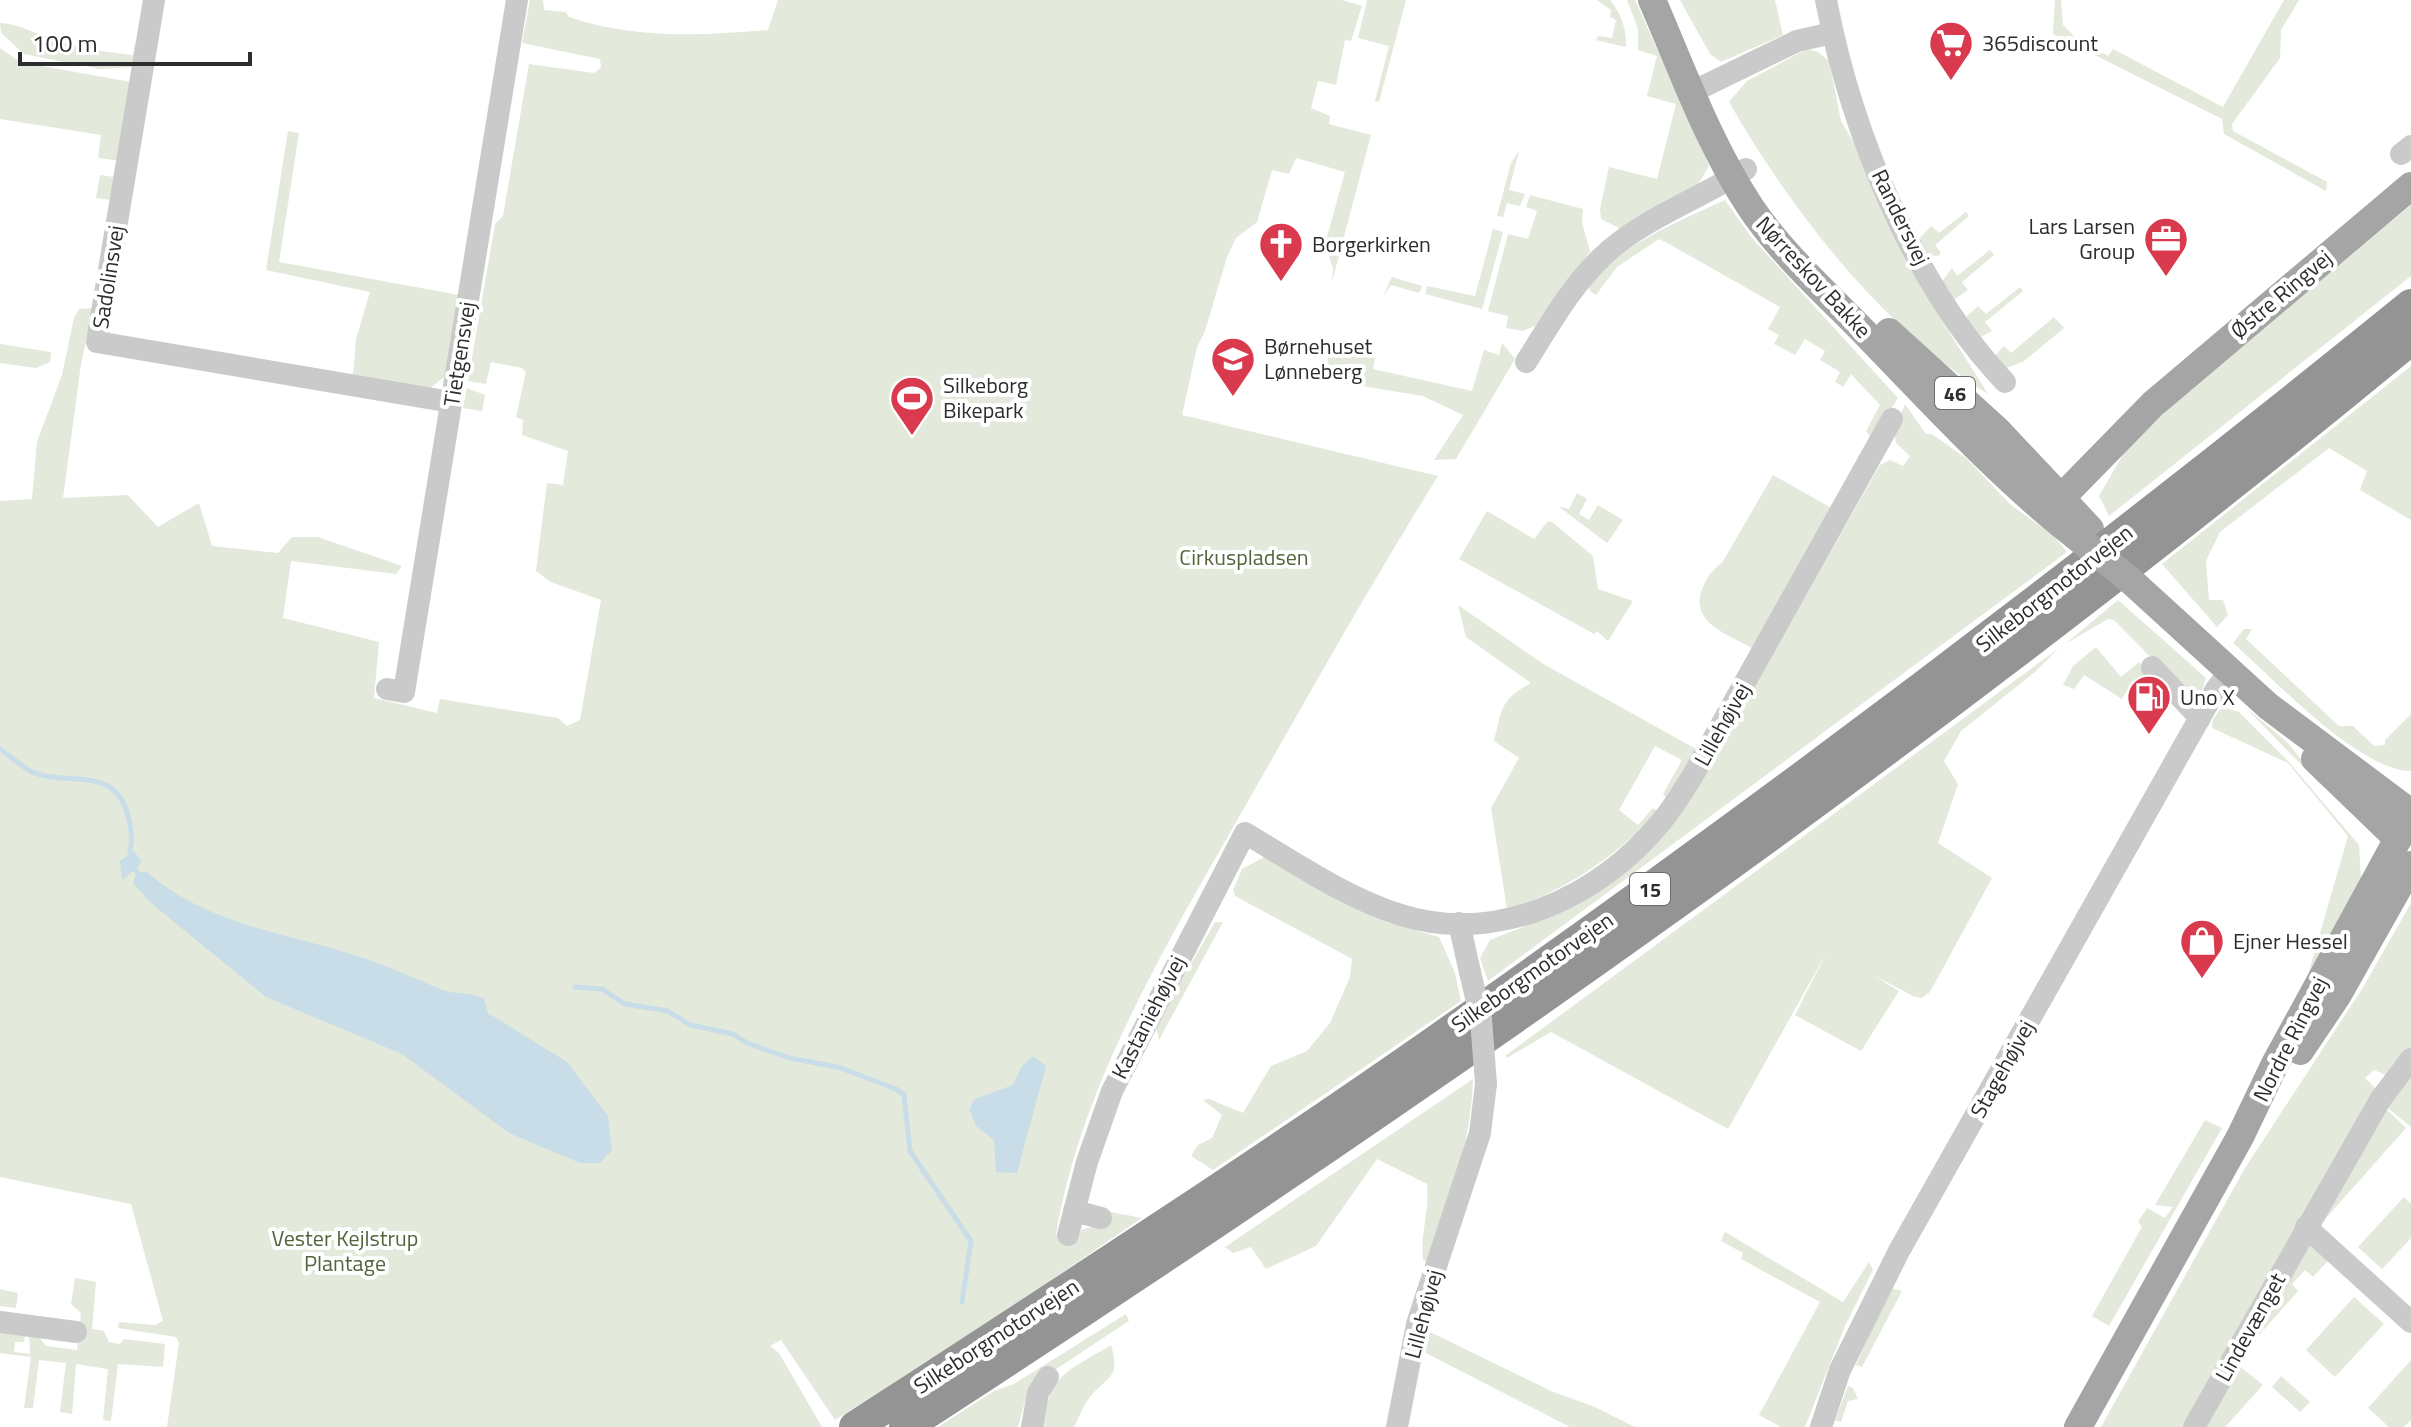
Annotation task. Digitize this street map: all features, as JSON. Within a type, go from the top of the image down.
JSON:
[{"type":"highway","name":"Silkeborgmotorvejen","points":[[855,1427],[1289,1141],[1690,860],[1963,658],[2411,305]]},
{"type":"highway","name":"Silkeborgmotorvejen","points":[[905,1427],[1291,1174],[1617,947],[2057,619],[2411,339]]},
{"type":"main road","name":"Nørreskov Bakke","points":[[1652,0],[1700,88],[1766,227],[1977,446],[2050,495]]},
{"type":"main road","name":"Nørreskov Bakke","points":[[1667,0],[1700,88]]},
{"type":"main road","name":"Nørreskov Bakke","points":[[1739,173],[1798,243],[1846,292],[1997,430],[2050,495],[2133,583],[2408,836]]},
{"type":"main road","name":"Østre Ringvej","points":[[2050,495],[2411,186]]},
{"type":"main road","name":"Nordre Ringvej","points":[[2240,1137],[2337,996],[2408,836]]},
{"type":"main road","name":"Nordre Ringvej","points":[[2078,1427],[2240,1137],[2275,1064],[2408,836]]},
{"type":"street","name":"Sadolinsvej","points":[[154,0],[97,342],[451,402]]},
{"type":"street","name":"Tietgensvej","points":[[387,689],[404,692],[517,0]]},
{"type":"street","name":"Randersvej","points":[[1826,0],[1832,33],[1865,140],[1897,214],[1948,310],[1978,353],[2005,382]]},
{"type":"street","points":[[1700,88],[1797,41],[1832,33]]},
{"type":"street","points":[[1526,362],[1574,288],[1603,256],[1638,230],[1739,173]]},
{"type":"street","name":"Lillehøjvej","points":[[1245,833],[1367,901],[1401,915],[1459,923],[1503,920],[1546,908],[1585,889],[1620,863],[1661,822],[1692,777],[1892,419]]},
{"type":"street","points":[[2152,667],[2200,718]]},
{"type":"street","name":"Stagehøjvej","points":[[1821,1427],[1852,1344],[1899,1251],[2200,718],[2230,672]]},
{"type":"street","name":"Kastaniehøjvej","points":[[1068,1235],[1112,1091],[1245,833]]},
{"type":"street","name":"Lillehøjvej","points":[[1397,1427],[1417,1324],[1480,1133],[1486,1084],[1481,1019],[1459,923]]},
{"type":"street","name":"Lindevænget","points":[[2194,1427],[2380,1100],[2411,1059]]},
{"type":"street","points":[[1074,1211],[1101,1218]]},
{"type":"street","points":[[2306,1227],[2411,1322]]},
{"type":"street","points":[[0,1322],[76,1332]]},
{"type":"street","points":[[1032,1427],[1038,1393],[1048,1377]]},
{"type":"green space","points":[[530,0],[543,0],[544,10],[566,12],[569,17],[593,24],[668,34],[768,30],[778,0],[1342,0],[1362,6],[1351,41],[1345,40],[1336,85],[1318,81],[1311,108],[1330,116],[1329,124],[1371,135],[1332,282],[1333,268],[1325,244],[1345,172],[1296,158],[1289,174],[1272,170],[1257,222],[1236,238],[1227,257],[1205,331],[1197,347],[1182,415],[1438,476],[1186,910],[1106,1069],[1068,1179],[1056,1235],[1078,1241],[1081,1230],[1103,1224],[1106,1211],[1142,1218],[1001,1314],[835,1420],[781,1340],[770,1346],[779,1353],[822,1427],[167,1427],[179,1343],[176,1337],[118,1328],[119,1322],[155,1325],[163,1321],[131,1204],[0,1177],[0,501],[32,499],[37,442],[62,375],[74,318],[79,309],[93,308],[81,364],[63,498],[128,495],[158,527],[199,503],[212,546],[278,553],[292,537],[318,537],[402,566],[396,574],[291,561],[283,618],[379,642],[374,698],[437,713],[440,699],[558,718],[567,726],[580,720],[601,600],[551,582],[536,571],[547,483],[563,485],[568,451],[522,435],[523,420],[516,417],[526,372],[522,368],[491,362],[486,384],[468,381],[495,224],[503,216],[529,64],[594,73],[601,68],[600,59],[522,43]]},
{"type":"green space","points":[[1367,0],[1406,0],[1379,102],[1375,101],[1389,46],[1358,38]]},
{"type":"green space","points":[[1597,0],[1610,0],[1617,10],[1624,28],[1626,47],[1596,40],[1598,36],[1612,38],[1616,20],[1610,17],[1611,10]]},
{"type":"green space","points":[[1627,0],[1635,0],[1709,166],[1699,183],[1621,229],[1601,219],[1600,209],[1609,167],[1657,179],[1676,104],[1647,96],[1657,56],[1638,50],[1638,29]]},
{"type":"green space","points":[[1680,0],[1775,0],[1783,35],[1721,62],[1710,54]]},
{"type":"green space","points":[[2055,0],[2061,0],[2063,25],[2078,40],[2108,56],[2113,49],[2223,107],[2284,0],[2299,0],[2281,30],[2280,58],[2232,124],[2233,131],[2327,182],[2326,191],[2224,134],[2222,119],[2053,34]]},
{"type":"green space","points":[[0,23],[98,51],[133,55],[135,42],[141,45],[133,67],[100,69],[24,54],[1,33]]},
{"type":"green space","points":[[0,48],[20,62],[131,82],[121,161],[98,158],[101,135],[0,119]]},
{"type":"green space","points":[[1807,49],[1818,52],[1829,61],[1841,121],[1862,156],[1901,245],[1939,316],[1988,394],[1949,367],[1875,301],[1810,224],[1729,102],[1747,81]]},
{"type":"green space","points":[[288,131],[299,133],[279,262],[459,295],[448,374],[430,388],[353,375],[356,339],[370,292],[266,270]]},
{"type":"green space","points":[[1519,151],[1509,190],[1525,194],[1520,206],[1507,203],[1503,217],[1497,216],[1511,163]]},
{"type":"green space","points":[[100,175],[114,177],[111,200],[96,198]]},
{"type":"green space","points":[[1530,195],[1583,209],[1582,223],[1590,251],[1541,323],[1523,331],[1506,328],[1508,316],[1488,311],[1508,234],[1528,239],[1537,211],[1526,207]]},
{"type":"green space","points":[[1725,200],[1752,238],[1898,398],[1872,439],[1866,431],[1880,405],[1851,374],[1843,387],[1835,382],[1840,372],[1820,360],[1825,351],[1805,339],[1795,355],[1774,344],[1779,335],[1768,329],[1780,307],[1669,244],[1659,239],[1617,267],[1596,295],[1590,291],[1589,286],[1618,257],[1669,226]]},
{"type":"green space","points":[[2411,205],[2411,276],[2109,516],[2099,496],[2125,451],[2186,393]]},
{"type":"green space","points":[[1966,212],[1969,216],[1935,245],[1941,253],[1938,256],[1927,255],[1919,239],[1931,226],[1939,233]]},
{"type":"green space","points":[[1493,229],[1503,232],[1482,309],[1425,294],[1427,286],[1475,296]]},
{"type":"green space","points":[[1990,250],[1994,255],[1962,282],[1968,290],[1955,299],[1948,296],[1941,283],[1952,268],[1957,276]]},
{"type":"green space","points":[[1392,277],[1422,286],[1419,293],[1391,285],[1382,298]]},
{"type":"green space","points":[[2020,287],[2023,291],[1985,322],[1992,331],[1979,338],[1966,323],[1967,316],[1978,306],[1986,314]]},
{"type":"green space","points":[[2054,317],[2064,328],[2024,361],[2004,369],[1994,357],[2004,346],[2011,353]]},
{"type":"green space","points":[[1330,342],[1376,352],[1373,369],[1472,391],[1484,350],[1499,355],[1502,343],[1515,359],[1456,459],[1434,460],[1463,415],[1423,396],[1325,380]]},
{"type":"green space","points":[[0,344],[51,352],[50,362],[36,368],[0,363]]},
{"type":"green space","points":[[2411,366],[2411,520],[2360,490],[2367,471],[2329,448],[2220,532],[2206,561],[2209,600],[2223,600],[2228,615],[2217,627],[2162,564]]},
{"type":"green space","points":[[467,388],[485,395],[482,411],[463,408]]},
{"type":"green space","points":[[1905,404],[1926,434],[1932,434],[1967,459],[2011,505],[2053,535],[2067,552],[1488,981],[1480,958],[1490,940],[1553,915],[1612,882],[1780,641],[1880,465],[1890,460],[1903,466],[1910,456],[1896,443],[1894,432]]},
{"type":"green space","points":[[1773,475],[1835,510],[1756,650],[1724,633],[1706,619],[1700,599],[1707,580],[1722,563]]},
{"type":"green space","points":[[1577,493],[1587,499],[1579,514],[1589,520],[1598,505],[1623,520],[1607,543],[1558,506],[1569,509]]},
{"type":"green space","points":[[1487,511],[1534,539],[1548,521],[1552,522],[1593,556],[1598,589],[1633,601],[1608,641],[1597,631],[1594,634],[1459,559]]},
{"type":"green space","points":[[2118,600],[2206,678],[2201,693],[2193,696],[2181,688],[2114,620],[2108,619],[2065,644]]},
{"type":"green space","points":[[1458,605],[1545,665],[1696,749],[1667,799],[1663,794],[1682,760],[1655,746],[1619,810],[1638,825],[1653,808],[1659,812],[1589,870],[1550,892],[1507,909],[1491,808],[1519,758],[1494,741],[1504,706],[1513,695],[1531,683],[1466,637]]},
{"type":"green space","points":[[2244,629],[2252,629],[2246,639],[2339,726],[2353,726],[2374,746],[2385,745],[2385,740],[2411,714],[2411,771],[2390,767],[2367,756],[2318,720],[2233,643]]},
{"type":"green space","points":[[2096,647],[2121,677],[2139,662],[2146,671],[2140,687],[2131,684],[2122,699],[2084,675],[2074,689],[2063,685],[2073,666]]},
{"type":"green space","points":[[2059,648],[2035,672],[1961,731],[1944,761],[1958,784],[1938,843],[1992,878],[1930,992],[1922,998],[1915,997],[1873,975],[1899,991],[1861,1051],[1795,1015],[1828,950],[1728,1129],[1551,1032],[1507,1058],[1505,1056]]},
{"type":"green space","points":[[2244,706],[2288,743],[2321,785]]},
{"type":"green space","points":[[2222,707],[2239,712],[2288,761],[2359,845],[2361,880],[2308,975],[2348,836],[2288,763],[2212,728],[2213,719]]},
{"type":"green space","points":[[1264,857],[1357,909],[1386,922],[1439,937],[1455,973],[1461,1001],[1213,1170],[1191,1156],[1198,1145],[1212,1138],[1222,1115],[1203,1100],[1209,1099],[1243,1113],[1271,1066],[1307,1051],[1330,1023],[1350,977],[1352,959],[1235,896],[1233,890],[1242,869]]},
{"type":"green space","points":[[2411,903],[2411,1049],[2391,1077],[2374,1070],[2365,1078],[2378,1091],[2186,1427],[2101,1427],[2245,1168],[2362,989]]},
{"type":"green space","points":[[1215,922],[1223,922],[1159,1040],[1156,1025]]},
{"type":"green space","points":[[2411,1071],[2411,1127],[2383,1104]]},
{"type":"green space","points":[[1473,1079],[1463,1150],[1429,1263],[1423,1260],[1422,1250],[1427,1184],[1377,1159],[1316,1246],[1266,1269],[1251,1247],[1233,1253],[1225,1247]]},
{"type":"green space","points":[[2385,1108],[2406,1128],[2319,1226]]},
{"type":"green space","points":[[2205,1120],[2222,1128],[2109,1326],[2092,1316],[2142,1227],[2138,1222],[2147,1208],[2165,1218],[2173,1207],[2155,1205]]},
{"type":"green space","points":[[2404,1197],[2411,1204],[2411,1238],[2382,1269],[2358,1247]]},
{"type":"green space","points":[[1725,1232],[1843,1302],[1869,1262],[1873,1270],[1845,1326],[1805,1427],[1781,1427],[1759,1415],[1820,1302],[1741,1259],[1743,1253],[1721,1241]]},
{"type":"green space","points":[[2308,1242],[2329,1260],[2313,1277],[2305,1270],[2292,1284],[2298,1291],[2247,1349]]},
{"type":"green space","points":[[75,1278],[96,1282],[92,1329],[104,1331],[109,1342],[120,1344],[124,1339],[165,1344],[163,1367],[118,1364],[111,1421],[103,1420],[108,1369],[76,1364],[72,1414],[60,1412],[66,1363],[39,1360],[33,1408],[24,1408],[31,1357],[0,1353],[0,1332],[25,1334],[24,1342],[15,1342],[14,1352],[30,1354],[29,1335],[39,1337],[46,1346],[77,1350],[81,1313],[71,1304]]},
{"type":"green space","points":[[1890,1288],[1902,1291],[1862,1367],[1856,1365]]},
{"type":"green space","points":[[0,1289],[18,1293],[16,1308],[0,1306]]},
{"type":"green space","points":[[2354,1297],[2384,1324],[2335,1377],[2306,1350]]},
{"type":"green space","points":[[1126,1314],[1129,1321],[1047,1375],[1027,1394],[1018,1427],[938,1427],[994,1391],[1014,1384]]},
{"type":"green space","points":[[1428,1331],[1551,1391],[1595,1407],[1635,1427],[1570,1427],[1424,1352]]},
{"type":"green space","points":[[1111,1345],[1114,1364],[1111,1376],[1089,1398],[1074,1427],[1042,1427],[1056,1384],[1072,1368]]},
{"type":"green space","points":[[2411,1360],[2411,1420],[2404,1427],[2389,1427],[2368,1408]]},
{"type":"green space","points":[[2237,1364],[2263,1385],[2225,1427],[2202,1427]]},
{"type":"green space","points":[[2281,1376],[2310,1402],[2300,1412],[2272,1387]]},
{"type":"green space","points":[[1848,1386],[1853,1388],[1858,1399],[1848,1401],[1841,1422],[1835,1420]]},
{"type":"water","points":[[134,851],[142,862],[122,881],[120,861]]},
{"type":"water","points":[[137,872],[147,872],[169,889],[218,915],[363,958],[443,990],[484,999],[488,1013],[567,1062],[608,1116],[612,1150],[600,1163],[580,1163],[509,1133],[402,1054],[266,997],[152,904],[133,883]]},
{"type":"water","points":[[1033,1056],[1046,1066],[1017,1173],[996,1172],[994,1140],[976,1126],[969,1109],[975,1099],[1013,1085],[1022,1066]]},
{"type":"waterway","points":[[0,749],[30,771],[44,776],[88,780],[112,789],[122,800],[128,816],[130,852]]},
{"type":"waterway","points":[[134,868],[137,872]]},
{"type":"waterway","points":[[575,987],[602,989],[625,1004],[668,1011],[690,1025],[733,1034],[747,1043],[789,1058],[838,1067],[904,1095],[910,1151],[971,1241],[962,1302]]},
{"type":"place","name":"365discount","points":[[1951,82]]},
{"type":"place","name":"Lars Larsen Group","points":[[2166,278]]},
{"type":"place","name":"Borgerkirken","points":[[1281,283]]},
{"type":"place","name":"Børnehuset Lønneberg","points":[[1233,398]]},
{"type":"place","name":"Silkeborg Bikepark","points":[[912,437]]},
{"type":"place","name":"Uno X","points":[[2149,736]]},
{"type":"place","name":"Ejner Hessel","points":[[2202,980]]},
{"type":"park label","name":"Cirkuspladsen","points":[[1244,557]]},
{"type":"park label","name":"Vester Kejlstrup Plantage","points":[[345,1250]]}]
